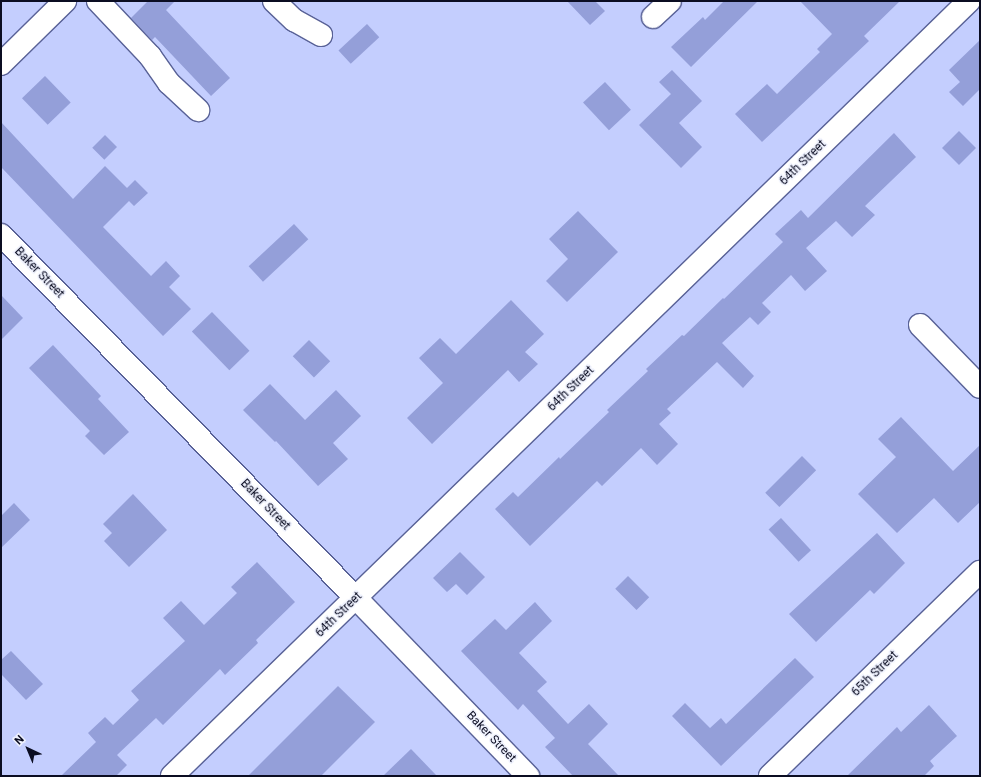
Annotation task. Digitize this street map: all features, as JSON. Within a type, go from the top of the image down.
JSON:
[{"type":"street","points":[[1,64],[65,1]]},
{"type":"street","points":[[98,1],[150,56],[169,83],[198,110]]},
{"type":"street","points":[[274,1],[294,20],[322,35]]},
{"type":"street","points":[[653,17],[670,1]]},
{"type":"street","name":"64th Street","points":[[172,776],[969,1]]},
{"type":"street","name":"Baker Street","points":[[1,235],[528,776]]},
{"type":"street","points":[[920,326],[980,387]]},
{"type":"street","name":"65th Street","points":[[770,776],[980,572]]},
{"type":"building","points":[[148,1],[175,1],[166,10],[230,78],[211,96],[155,37],[152,40],[131,18]]},
{"type":"building","points":[[567,1],[595,1],[605,11],[590,25]]},
{"type":"building","points":[[724,1],[758,1],[691,67],[671,47],[703,17],[705,20]]},
{"type":"building","points":[[800,1],[900,1],[864,36],[869,41],[762,142],[735,114],[767,84],[777,94],[820,52],[817,49],[832,34]]},
{"type":"building","points":[[367,24],[379,37],[351,64],[338,51]]},
{"type":"building","points":[[980,40],[980,89],[963,106],[949,92],[960,82],[949,70]]},
{"type":"building","points":[[672,70],[702,101],[679,123],[702,147],[681,168],[639,125],[671,94],[659,82]]},
{"type":"building","points":[[45,76],[71,103],[48,125],[22,98]]},
{"type":"building","points":[[605,82],[631,110],[609,130],[583,102]]},
{"type":"building","points":[[1,122],[73,199],[105,166],[127,188],[135,180],[148,193],[134,206],[129,201],[103,227],[151,276],[166,261],[180,276],[169,287],[191,309],[163,336],[1,167]]},
{"type":"building","points":[[959,131],[976,148],[959,165],[942,148]]},
{"type":"building","points":[[894,133],[916,157],[865,206],[875,215],[852,237],[836,221],[806,248],[827,271],[805,291],[791,275],[762,303],[771,312],[758,325],[750,317],[722,343],[754,376],[743,388],[717,362],[667,409],[671,413],[659,424],[678,444],[657,465],[641,448],[602,486],[597,481],[530,546],[495,509],[513,492],[518,497],[559,457],[560,459],[609,412],[607,410],[648,371],[646,369],[682,335],[684,336],[723,298],[724,299],[783,242],[775,234],[801,210],[808,218]]},
{"type":"building","points":[[105,135],[117,147],[104,160],[92,148]]},
{"type":"building","points":[[578,211],[618,252],[567,302],[546,281],[568,259],[549,239]]},
{"type":"building","points":[[294,224],[308,239],[263,282],[249,266]]},
{"type":"building","points":[[1,295],[23,318],[1,340]]},
{"type":"building","points":[[511,300],[544,334],[525,352],[538,364],[519,382],[508,370],[432,444],[407,418],[443,383],[419,358],[440,338],[456,354]]},
{"type":"building","points":[[212,312],[250,351],[229,370],[192,331]]},
{"type":"building","points":[[309,340],[330,361],[314,377],[293,356]]},
{"type":"building","points":[[53,345],[101,396],[98,399],[129,432],[104,455],[85,436],[90,431],[29,368]]},
{"type":"building","points":[[270,384],[305,420],[336,390],[361,416],[333,443],[348,459],[318,486],[276,441],[275,442],[243,410]]},
{"type":"building","points":[[901,417],[953,471],[980,445],[980,502],[958,523],[934,498],[897,533],[858,494],[896,457],[878,439]]},
{"type":"building","points":[[802,456],[816,470],[779,507],[765,493]]},
{"type":"building","points":[[133,494],[167,530],[129,567],[104,541],[112,533],[103,524]]},
{"type":"building","points":[[14,503],[30,520],[1,548],[1,516]]},
{"type":"building","points":[[781,518],[811,550],[799,562],[769,530]]},
{"type":"building","points":[[877,533],[905,563],[874,594],[870,590],[816,642],[789,614]]},
{"type":"building","points":[[460,552],[485,577],[467,595],[456,584],[447,592],[433,578]]},
{"type":"building","points":[[257,562],[295,602],[256,640],[258,643],[225,675],[220,669],[163,725],[156,718],[117,755],[127,765],[116,776],[61,776],[96,742],[88,733],[105,717],[113,725],[139,700],[131,691],[185,641],[163,618],[181,601],[204,625],[237,593],[231,587]]},
{"type":"building","points":[[628,576],[649,597],[636,610],[615,589]]},
{"type":"building","points":[[535,602],[552,621],[519,653],[547,682],[537,691],[568,724],[589,704],[608,724],[588,744],[619,776],[573,776],[545,747],[555,738],[523,704],[518,710],[461,651],[495,619],[506,630]]},
{"type":"building","points":[[11,651],[43,684],[26,700],[1,674],[1,660]]},
{"type":"building","points":[[795,658],[814,677],[721,766],[672,716],[685,703],[710,728],[721,718],[726,724]]},
{"type":"building","points":[[338,686],[375,722],[321,776],[248,776]]},
{"type":"building","points":[[929,705],[957,736],[930,761],[934,766],[924,776],[847,776],[897,727],[901,732]]},
{"type":"building","points":[[411,749],[437,776],[383,776]]}]
